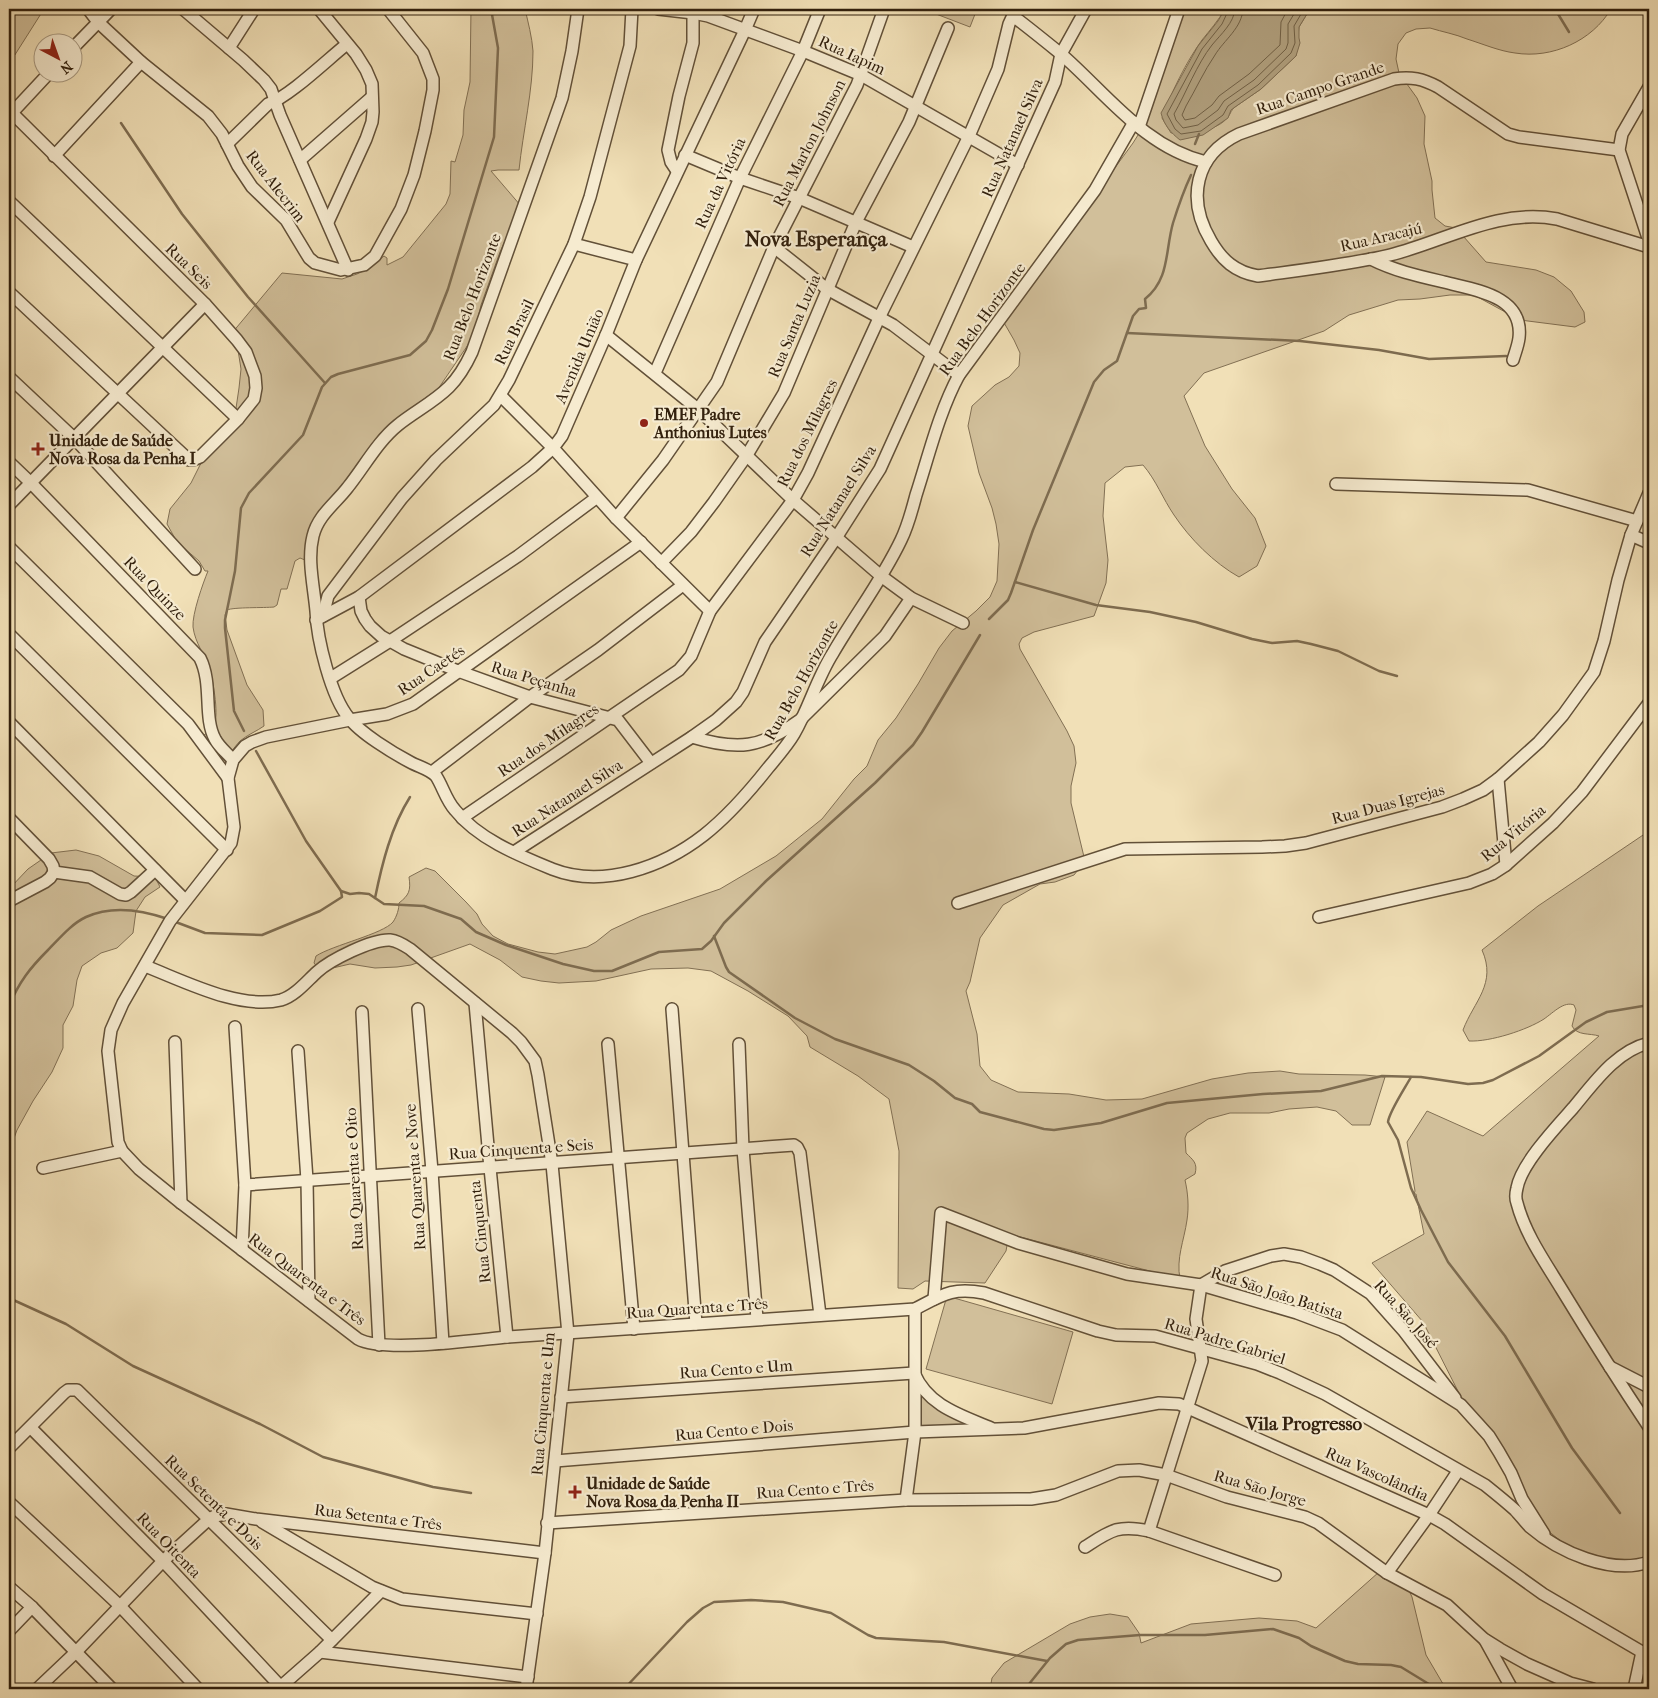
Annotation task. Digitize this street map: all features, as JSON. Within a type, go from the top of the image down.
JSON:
[{"type":"street","name":"Rua Alecrim","points":[[88,9],[98,22],[142,62],[199,107],[216,126],[252,187],[286,220],[302,250],[309,258],[315,263],[327,267],[348,270]]},
{"type":"street","points":[[82,39],[111,9]]},
{"type":"street","points":[[183,9],[264,80],[271,90],[274,102],[348,270],[364,265],[375,256],[401,209],[414,175],[433,90],[433,78],[423,53],[388,9]]},
{"type":"street","points":[[229,48],[254,9]]},
{"type":"street","points":[[319,9],[356,54],[372,84],[372,122],[328,222]]},
{"type":"street","name":"Rua Belo Horizonte","points":[[578,9],[572,51],[562,98],[472,352],[457,378],[448,388],[395,427],[385,437],[346,490],[323,516],[313,534],[311,545],[320,645],[342,709],[350,720],[367,734],[409,762],[432,772],[454,809],[462,818],[496,842],[562,873],[582,877],[604,877],[629,873],[666,858],[704,835],[751,791],[794,735],[821,673],[882,576],[902,539],[947,399],[958,375],[1094,190],[1136,124],[1179,9]]},
{"type":"street","name":"Rua Brasil","points":[[319,618],[332,590],[402,498],[436,460],[500,396],[574,244],[598,172],[630,46],[632,9]]},
{"type":"street","name":"Rua Iapim","points":[[658,9],[693,11],[803,51],[861,75],[1018,165]]},
{"type":"street","name":"Avenida União","points":[[319,618],[359,597],[524,473],[553,448],[569,422],[636,260],[746,30],[754,9]]},
{"type":"street","name":"Rua da Vitória","points":[[654,374],[740,178],[803,51],[820,9]]},
{"type":"street","name":"Rua Marlon Johnson","points":[[616,518],[664,460],[722,370],[774,247],[849,104],[884,9]]},
{"type":"street","name":"Rua Natanael Silva","points":[[514,852],[692,737],[727,712],[743,692],[765,642],[836,538],[880,468],[1055,82],[1061,54],[1086,9]]},
{"type":"street","points":[[677,171],[670,162],[668,150],[679,96],[693,43],[693,11]]},
{"type":"street","points":[[1014,12],[1151,138],[1173,151],[1206,162]]},
{"type":"street","name":"Rua dos Milagres","points":[[462,818],[686,664],[710,611],[793,500],[808,473],[880,316],[969,136],[998,69],[1014,12]]},
{"type":"street","name":"Rua Santa Luzia","points":[[661,563],[703,517],[747,455],[790,380],[856,222],[898,146],[948,28]]},
{"type":"street","points":[[226,144],[262,108],[274,102],[347,44]]},
{"type":"street","points":[[54,156],[142,62]]},
{"type":"street","name":"Rua Campo Grande","points":[[1206,162],[1226,140],[1240,134],[1394,79],[1406,77],[1427,81],[1438,86],[1508,134],[1620,150]]},
{"type":"street","points":[[10,113],[40,82]]},
{"type":"street","points":[[1649,88],[1622,134],[1620,150],[1649,241]]},
{"type":"street","points":[[300,160],[372,97]]},
{"type":"street","name":"Rua Seis","points":[[10,113],[205,304],[242,346],[255,376],[256,388],[254,399],[238,420],[200,457],[193,460],[186,458],[118,394]]},
{"type":"street","points":[[685,155],[740,178],[799,198],[913,247]]},
{"type":"street","name":"Rua Aracajú","points":[[1206,162],[1199,179],[1197,194],[1201,223],[1216,250],[1225,261],[1235,269],[1246,274],[1258,276],[1371,259],[1415,248],[1484,223],[1541,216],[1557,219],[1649,247]]},
{"type":"street","points":[[9,201],[238,420]]},
{"type":"street","points":[[574,244],[636,260]]},
{"type":"street","points":[[774,247],[827,289],[880,316],[958,375]]},
{"type":"street","points":[[1371,259],[1400,272],[1487,292],[1498,298],[1516,317],[1519,328],[1520,337],[1513,360]]},
{"type":"street","points":[[9,292],[118,394]]},
{"type":"street","points":[[9,505],[205,304]]},
{"type":"street","points":[[606,335],[698,410],[793,500],[882,576],[912,598],[963,623]]},
{"type":"street","points":[[9,377],[75,439],[195,569]]},
{"type":"street","points":[[500,396],[553,448],[596,498],[710,611]]},
{"type":"street","name":"Rua Quinze","points":[[9,462],[200,658],[205,667],[207,678],[211,730],[220,746],[233,760]]},
{"type":"street","points":[[1336,484],[1528,490],[1637,521]]},
{"type":"street","name":"Rua Duas Igrejas","points":[[958,902],[1125,849],[1262,847],[1306,843],[1442,807],[1463,800],[1483,790],[1498,779],[1550,731],[1594,672],[1604,641],[1631,535],[1649,493]]},
{"type":"street","points":[[331,678],[518,556],[596,498]]},
{"type":"street","points":[[1631,535],[1649,544]]},
{"type":"street","name":"Rua Caetés","points":[[233,760],[238,752],[252,742],[287,732],[401,710],[425,696],[640,542]]},
{"type":"street","points":[[9,548],[188,724],[228,778]]},
{"type":"street","points":[[432,772],[530,697],[598,650],[683,585]]},
{"type":"street","name":"Rua Peçanha","points":[[359,597],[361,612],[370,626],[381,636],[458,671],[530,697],[618,720],[651,763]]},
{"type":"street","points":[[692,737],[732,746],[760,743],[772,739],[800,720],[885,636],[912,598]]},
{"type":"street","points":[[9,634],[227,850]]},
{"type":"street","name":"Rua Vitória","points":[[1319,917],[1469,883],[1492,874],[1506,865],[1553,823],[1582,792],[1649,703]]},
{"type":"street","points":[[9,722],[185,900]]},
{"type":"street","points":[[228,778],[233,760]]},
{"type":"street","name":"Rua Quarenta e Três","points":[[228,778],[234,835],[227,850],[170,921],[116,1018],[109,1040],[108,1052],[116,1133],[122,1150],[139,1169],[181,1204],[358,1339],[370,1344],[443,1343],[915,1308]]},
{"type":"street","points":[[1498,779],[1506,865]]},
{"type":"street","points":[[9,818],[49,859],[54,872],[45,882],[9,900]]},
{"type":"street","points":[[54,872],[96,879],[120,894],[126,895],[155,870]]},
{"type":"street","name":"Rua Cinquenta e Um","points":[[145,966],[215,993],[233,998],[262,1002],[281,1000],[292,994],[327,964],[338,958],[378,941],[389,940],[399,942],[410,949],[521,1042],[534,1061],[552,1164],[568,1334],[545,1553],[526,1689]]},
{"type":"street","name":"Rua Cinquenta","points":[[475,1003],[508,1337]]},
{"type":"street","points":[[672,1008],[696,1324]]},
{"type":"street","name":"Rua Quarenta e Nove","points":[[418,1009],[432,1171],[443,1343]]},
{"type":"street","name":"Rua Quarenta e Oito","points":[[362,1012],[379,1345]]},
{"type":"street","points":[[235,1027],[245,1186],[242,1250]]},
{"type":"street","points":[[175,1042],[181,1204]]},
{"type":"street","points":[[608,1044],[634,1329]]},
{"type":"street","points":[[739,1044],[742,1149],[757,1319]]},
{"type":"street","points":[[1649,1044],[1632,1048],[1601,1075],[1534,1155],[1522,1174],[1517,1188],[1516,1201],[1538,1248],[1608,1366],[1649,1427]]},
{"type":"street","points":[[298,1051],[307,1180],[309,1301]]},
{"type":"street","name":"Rua Cinquenta e Seis","points":[[245,1186],[791,1145],[797,1147],[800,1153],[820,1315]]},
{"type":"street","points":[[43,1168],[122,1150]]},
{"type":"street","name":"Rua São João Batista","points":[[934,1299],[941,1213],[1018,1244],[1127,1274],[1201,1285],[1297,1313],[1342,1330],[1461,1405],[1489,1436],[1511,1472],[1522,1499],[1548,1540]]},
{"type":"street","name":"Rua São José","points":[[1201,1285],[1224,1271],[1271,1256],[1284,1254],[1301,1257],[1334,1270],[1371,1294],[1403,1330],[1461,1405]]},
{"type":"street","points":[[1148,1531],[1202,1360],[1196,1318],[1201,1285]]},
{"type":"street","name":"Rua Padre Gabriel","points":[[915,1308],[954,1291],[976,1291],[1098,1331],[1116,1335],[1155,1336],[1257,1364],[1325,1394],[1485,1485],[1503,1498],[1529,1526],[1548,1540],[1573,1554],[1598,1562],[1627,1565],[1640,1565],[1649,1562]]},
{"type":"street","points":[[906,1500],[915,1432],[915,1308]]},
{"type":"street","points":[[1608,1366],[1649,1387]]},
{"type":"street","points":[[914,1373],[922,1388],[932,1399],[959,1414],[995,1429]]},
{"type":"street","name":"Rua Cento e Um","points":[[561,1397],[914,1373]]},
{"type":"street","name":"Rua Setenta e Dois","points":[[31,1428],[68,1390],[73,1389],[80,1393],[332,1640]]},
{"type":"street","name":"Rua Vascolândia","points":[[915,1432],[1024,1428],[1158,1403],[1179,1404],[1429,1515],[1445,1524],[1543,1594],[1647,1653],[1634,1689]]},
{"type":"street","points":[[9,1448],[31,1428]]},
{"type":"street","name":"Rua Oitenta","points":[[31,1428],[163,1561],[279,1688]]},
{"type":"street","name":"Rua Cento e Dois","points":[[555,1462],[915,1432]]},
{"type":"street","name":"Rua São Jorge","points":[[906,1500],[1031,1499],[1056,1495],[1118,1470],[1139,1470],[1166,1475],[1227,1497],[1305,1517],[1324,1527],[1387,1573],[1447,1605],[1484,1639],[1570,1686],[1594,1689]]},
{"type":"street","points":[[1387,1573],[1458,1471]]},
{"type":"street","name":"Rua Cento e Três","points":[[548,1523],[906,1500]]},
{"type":"street","points":[[9,1502],[119,1606],[198,1689]]},
{"type":"street","name":"Rua Setenta e Três","points":[[209,1519],[221,1514],[234,1515],[545,1553]]},
{"type":"street","points":[[37,1689],[76,1652],[163,1561],[209,1519]]},
{"type":"street","points":[[256,1519],[380,1591],[402,1599],[537,1614]]},
{"type":"street","points":[[1085,1548],[1114,1530],[1133,1528],[1148,1531],[1275,1575]]},
{"type":"street","points":[[9,1587],[32,1607],[112,1689]]},
{"type":"street","points":[[279,1688],[320,1652],[380,1591]]},
{"type":"street","points":[[9,1631],[32,1607]]},
{"type":"street","points":[[1484,1639],[1512,1689]]},
{"type":"street","points":[[320,1652],[528,1677]]},
{"type":"shaded area","points":[[9,9],[44,9],[11,61],[9,60]]},
{"type":"shaded area","points":[[471,9],[525,9],[533,51],[533,66],[519,170],[491,171],[521,206],[500,252],[481,305],[474,336],[438,389],[407,411],[387,431],[340,492],[305,560],[300,558],[295,561],[287,589],[281,589],[277,605],[274,607],[227,610],[225,615],[227,630],[247,685],[263,710],[264,726],[240,741],[227,756],[216,760],[206,743],[204,735],[212,729],[215,723],[216,708],[213,682],[193,627],[196,607],[208,571],[205,571],[199,561],[177,542],[167,524],[170,509],[191,483],[200,465],[222,443],[235,415],[241,369],[238,350],[232,333],[282,273],[342,279],[371,267],[384,256],[387,258],[387,265],[403,257],[446,204],[450,194],[451,161],[455,162],[463,135],[464,110],[470,82]]},
{"type":"shaded area","points":[[923,9],[977,9],[970,27]]},
{"type":"shaded area","points":[[1183,9],[1225,9],[1190,58],[1170,98],[1162,118],[1171,133],[1209,129],[1217,126],[1228,117],[1235,107],[1261,89],[1296,56],[1299,27],[1310,9],[1611,9],[1603,20],[1582,39],[1557,50],[1529,54],[1509,52],[1430,28],[1416,29],[1406,33],[1398,44],[1396,59],[1399,73],[1417,98],[1425,116],[1424,144],[1432,181],[1435,218],[1445,226],[1456,228],[1486,262],[1536,270],[1554,277],[1571,291],[1584,312],[1585,322],[1575,327],[1520,320],[1474,295],[1450,295],[1398,300],[1349,315],[1324,331],[1204,373],[1184,396],[1205,446],[1232,489],[1255,518],[1266,546],[1257,566],[1239,577],[1212,558],[1187,533],[1143,465],[1125,467],[1105,483],[1103,516],[1108,560],[1106,583],[1094,616],[1034,632],[1022,638],[1019,644],[1074,746],[1076,763],[1071,786],[1071,803],[1085,861],[1074,875],[1055,882],[1040,884],[1003,905],[980,938],[970,982],[966,991],[977,1034],[980,1066],[991,1080],[1018,1092],[1069,1094],[1106,1100],[1142,1099],[1212,1079],[1248,1073],[1280,1071],[1299,1074],[1385,1077],[1370,1125],[1352,1125],[1336,1111],[1317,1107],[1269,1113],[1230,1113],[1208,1119],[1187,1133],[1185,1138],[1186,1153],[1194,1162],[1196,1170],[1195,1174],[1185,1180],[1188,1210],[1180,1257],[1180,1279],[1009,1234],[1006,1251],[985,1283],[925,1281],[913,1289],[898,1288],[899,1151],[889,1099],[858,1076],[810,1047],[807,1036],[788,1016],[748,991],[711,971],[688,968],[651,969],[596,981],[559,983],[541,981],[522,977],[500,960],[470,944],[411,965],[397,967],[375,968],[350,964],[324,970],[318,968],[314,963],[316,956],[379,931],[393,922],[398,912],[399,903],[408,892],[410,886],[409,877],[426,868],[435,871],[466,902],[493,936],[508,944],[538,952],[555,954],[587,947],[611,930],[641,916],[720,889],[776,856],[822,819],[867,766],[878,740],[896,718],[939,648],[952,631],[990,597],[997,581],[999,544],[992,508],[979,473],[968,426],[972,406],[995,385],[1009,377],[1019,366],[1020,353],[1003,321],[1133,143],[1148,119]]},
{"type":"shaded area","points":[[1649,831],[1649,1559],[1634,1562],[1596,1557],[1567,1546],[1542,1526],[1467,1409],[1423,1322],[1372,1263],[1424,1234],[1416,1194],[1414,1194],[1407,1142],[1427,1111],[1483,1136],[1599,1036],[1580,1033],[1574,1029],[1572,1026],[1576,1010],[1574,1005],[1570,1004],[1555,1010],[1537,1023],[1518,1031],[1487,1040],[1469,1041],[1463,1030],[1482,992],[1487,973],[1482,950],[1538,906]]},
{"type":"shaded area","points":[[76,850],[99,856],[134,876],[155,877],[160,887],[145,897],[136,911],[133,933],[117,948],[101,953],[82,966],[77,980],[73,1006],[63,1025],[63,1048],[52,1072],[17,1130],[9,1152],[9,889],[28,869],[51,853]]},
{"type":"shaded area","points":[[947,1296],[1073,1332],[1052,1404],[926,1369]]},
{"type":"shaded area","points":[[919,1393],[945,1414],[976,1426],[921,1430]]},
{"type":"shaded area","points":[[1379,1572],[1407,1586],[1412,1597],[1426,1655],[1446,1689],[990,1689],[992,1678],[1004,1663],[1070,1624],[1090,1617],[1110,1614],[1128,1617],[1139,1633],[1141,1643],[1191,1624],[1259,1618],[1297,1621],[1316,1628]]},
{"type":"water","points":[[1225,9],[1310,9],[1299,27],[1300,43],[1296,56],[1261,89],[1231,110],[1228,118],[1203,135],[1180,140],[1168,128],[1161,113],[1198,46]]},
{"type":"waterway","points":[[244,731],[234,711],[225,628],[235,571],[241,508],[249,493],[303,435],[322,387],[331,377],[410,355],[426,341],[432,330],[448,289],[494,137],[498,48],[491,9]]},
{"type":"waterway","points":[[1555,9],[1569,32]]},
{"type":"waterway","points":[[121,123],[182,214],[248,297],[325,383]]},
{"type":"waterway","points":[[1195,144],[1199,134]]},
{"type":"waterway","points":[[989,619],[1008,600],[1033,530],[1094,382],[1104,370],[1117,361],[1133,316],[1139,309],[1146,308],[1145,299],[1159,283],[1163,274],[1173,223],[1191,175]]},
{"type":"waterway","points":[[1127,333],[1300,341],[1379,350],[1429,359],[1506,356]]},
{"type":"waterway","points":[[1015,582],[1096,605],[1150,612],[1196,622],[1252,639],[1272,643],[1297,641],[1311,644],[1338,651],[1379,671],[1397,676]]},
{"type":"waterway","points":[[256,751],[306,841],[341,891],[350,894],[369,894],[384,904],[424,906],[461,919],[476,932],[506,945],[563,964],[594,971],[612,971],[659,952],[702,949],[711,941],[724,923],[766,881],[875,783],[913,745],[980,635]]},
{"type":"waterway","points":[[375,898],[392,833],[410,797]]},
{"type":"waterway","points":[[173,921],[205,933],[262,935],[320,911],[342,897],[341,891]]},
{"type":"waterway","points":[[9,1006],[30,969],[66,932],[86,917],[106,911],[127,910],[148,913],[168,919]]},
{"type":"waterway","points":[[714,936],[729,972],[795,1018],[835,1039],[909,1065],[934,1081],[955,1098],[972,1104],[980,1112],[1054,1130],[1101,1123],[1167,1103],[1263,1094],[1321,1091],[1382,1076],[1421,1077],[1468,1084],[1483,1083],[1493,1080],[1539,1056],[1586,1022],[1607,1012],[1649,1005]]},
{"type":"waterway","points":[[1411,1077],[1394,1106],[1388,1122],[1398,1140],[1411,1188],[1421,1210],[1448,1262],[1505,1336],[1572,1448],[1620,1513]]},
{"type":"waterway","points":[[9,1298],[66,1324],[133,1366],[260,1424],[323,1457],[433,1487],[471,1493]]},
{"type":"waterway","points":[[624,1689],[687,1622],[703,1608],[714,1602],[751,1600],[783,1602],[831,1613],[876,1638],[944,1642],[1047,1661]]},
{"type":"waterway","points":[[1025,1689],[1050,1658],[1066,1644],[1078,1640],[1140,1635],[1205,1635],[1273,1629],[1299,1638],[1311,1646],[1345,1661],[1358,1664],[1401,1667],[1437,1689]]},
{"type":"place","name":"EMEF Padre Anthonius Lutes","points":[[644,423]]},
{"type":"place","name":"Unidade de Saúde Nova Rosa da Penha I","points":[[38,449]]},
{"type":"place","name":"Unidade de Saúde Nova Rosa da Penha II","points":[[575,1492]]},
{"type":"district","name":"Nova Esperança","points":[[816,239]]},
{"type":"district","name":"Vila Progresso","points":[[1304,1424]]}]
